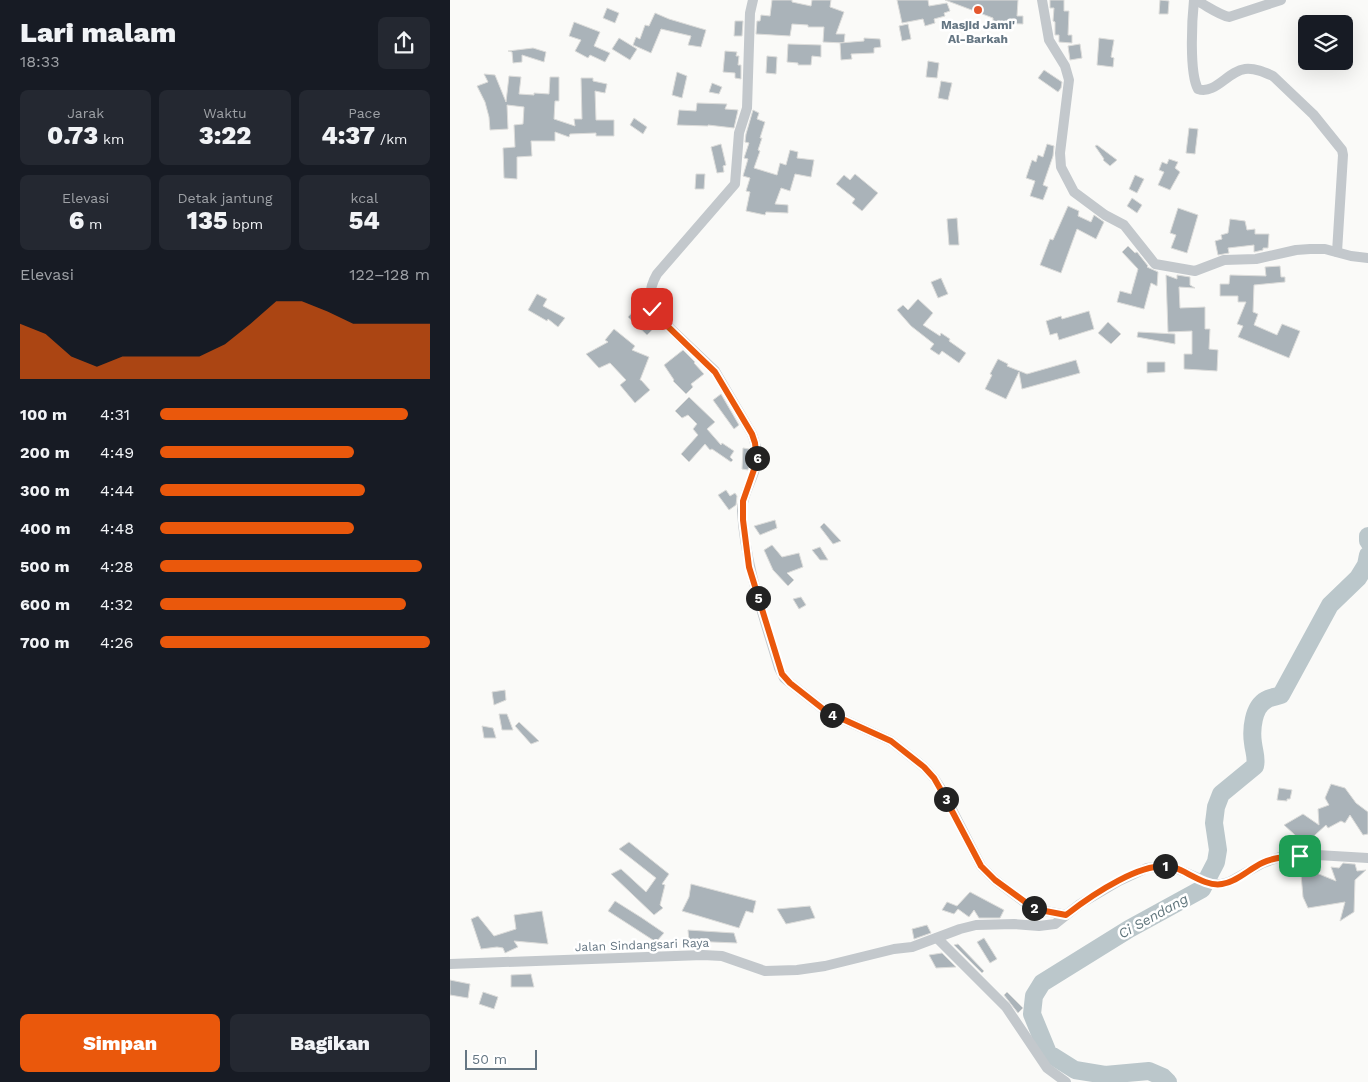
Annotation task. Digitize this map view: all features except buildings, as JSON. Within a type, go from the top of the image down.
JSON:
[{"type":"street","points":[[753,0],[750,14],[747,108],[739,132],[735,184],[657,274],[650,292],[652,309],[715,372],[752,434],[757,461],[743,501],[743,520],[751,573],[779,668],[784,678],[827,712],[891,741],[924,767],[934,778],[987,874],[1032,907],[1066,915]]},
{"type":"street","points":[[1042,0],[1048,40],[1066,66],[1069,80],[1060,153],[1061,167],[1074,192],[1105,215],[1124,225],[1155,264],[1195,270],[1224,260],[1256,259],[1302,249],[1325,249],[1351,256],[1368,258]]},
{"type":"street","points":[[1281,0],[1229,17],[1194,0],[1194,81],[1198,88],[1205,90],[1210,89],[1234,72],[1244,69],[1264,72],[1273,76],[1313,114],[1342,150],[1343,155],[1337,252]]},
{"type":"street","name":"Jalan Sindangsari Raya","points":[[450,964],[703,955],[722,956],[765,970],[797,970],[825,966],[894,949],[912,948],[960,929],[976,926],[1014,924],[1049,926],[1055,924],[1080,904],[1119,881],[1147,868],[1173,867],[1212,884],[1229,882],[1263,863],[1280,857],[1317,855],[1368,858]]},
{"type":"street","points":[[937,938],[1006,1007],[1047,1068],[1066,1082]]},
{"type":"waterway","name":"Ci Sendang","points":[[1368,536],[1368,541]]},
{"type":"waterway","name":"Ci Sendang","points":[[1168,1082],[1163,1077],[1149,1071],[1105,1075],[1075,1070],[1048,1053],[1032,1014],[1034,996],[1042,983],[1129,929],[1202,889],[1216,862],[1218,850],[1214,823],[1216,807],[1221,794],[1255,766],[1256,758],[1252,732],[1258,708],[1268,699],[1281,695],[1330,605],[1358,578],[1366,565],[1368,555]]},
{"type":"place","name":"Masjid Jami' Al-Barkah","points":[[978,10]]},
{"type":"route","points":[[652,309],[715,372],[752,434],[757,461],[742,507],[749,567],[779,668],[784,678],[827,712],[891,741],[924,767],[934,778],[987,874],[1024,903],[1040,910],[1066,915],[1080,904],[1119,881],[1147,868],[1173,867],[1212,884],[1221,884],[1229,882],[1263,863],[1280,857],[1300,856]]}]
